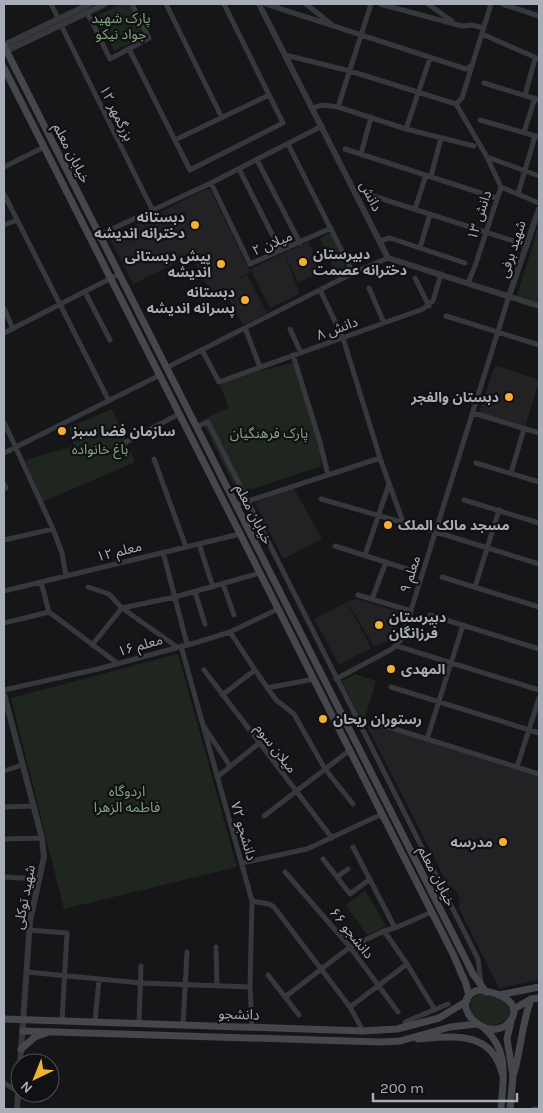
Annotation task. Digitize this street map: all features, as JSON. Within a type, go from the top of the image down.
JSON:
[{"type":"main road","name":"خیابان معلم","points":[[4,49],[409,849],[457,953],[468,998]]},
{"type":"main road","name":"خیابان معلم","points":[[4,68],[432,912],[457,953],[486,992]]},
{"type":"main road","points":[[364,778],[372,774]]},
{"type":"main road","points":[[499,995],[539,987]]},
{"type":"main road","points":[[501,1109],[504,1063],[500,1051],[494,1036],[466,1011],[468,998],[476,991],[499,995],[508,1000],[514,1009]]},
{"type":"main road","name":"دانشجو","points":[[4,1020],[362,1031],[404,1028],[439,1018],[468,998]]},
{"type":"main road","points":[[513,1076],[507,1039],[514,1009],[531,999],[539,998]]},
{"type":"main road","points":[[510,1109],[513,1076],[520,1053],[527,1011],[531,999]]},
{"type":"main road","points":[[439,1018],[442,1028]]},
{"type":"main road","points":[[481,1026],[498,1028],[511,1021]]},
{"type":"main road","name":"دانشجو","points":[[23,1031],[381,1042],[400,1041],[442,1028],[481,1026]]},
{"type":"main road","points":[[21,1049],[35,1037],[51,1031]]},
{"type":"main road","points":[[400,1041],[452,1036],[469,1039],[484,1045],[493,1053],[499,1063],[503,1076]]},
{"type":"street","points":[[51,4],[58,18]]},
{"type":"street","points":[[4,49],[58,18],[87,6],[105,4]]},
{"type":"street","points":[[87,6],[110,59],[149,39],[132,4]]},
{"type":"street","points":[[166,4],[222,118]]},
{"type":"street","points":[[129,49],[190,170],[284,123],[224,4]]},
{"type":"street","name":"دانش","points":[[259,4],[388,258]]},
{"type":"street","points":[[266,4],[466,69],[472,65]]},
{"type":"street","points":[[306,4],[336,28]]},
{"type":"street","points":[[338,107],[371,4]]},
{"type":"street","points":[[380,4],[462,26],[472,25],[484,28]]},
{"type":"street","points":[[285,54],[350,71],[456,104],[462,98],[492,4]]},
{"type":"street","points":[[502,4],[539,16]]},
{"type":"street","points":[[431,5],[454,23]]},
{"type":"street","points":[[4,49],[62,25],[87,6]]},
{"type":"street","name":"بزرگمهر ۱۲","points":[[62,25],[152,211]]},
{"type":"street","points":[[482,34],[537,59],[524,95]]},
{"type":"street","points":[[406,128],[430,58]]},
{"type":"street","points":[[484,83],[537,99],[524,132]]},
{"type":"street","points":[[175,140],[269,95]]},
{"type":"street","name":"دانش ۱۳","points":[[456,104],[487,157],[501,187],[468,283]]},
{"type":"street","points":[[313,108],[322,105],[338,107],[474,146]]},
{"type":"street","points":[[361,154],[371,117]]},
{"type":"street","points":[[480,120],[537,137],[518,194]]},
{"type":"street","points":[[99,235],[211,183],[322,126]]},
{"type":"street","points":[[415,210],[441,138]]},
{"type":"street","points":[[288,144],[353,273]]},
{"type":"street","points":[[4,167],[44,147]]},
{"type":"street","points":[[345,149],[496,198]]},
{"type":"street","points":[[487,157],[539,176]]},
{"type":"street","points":[[257,160],[300,243]]},
{"type":"street","points":[[239,169],[280,250]]},
{"type":"street","name":"میلان ۲","points":[[211,183],[250,264],[331,228]]},
{"type":"street","points":[[501,187],[539,203]]},
{"type":"street","points":[[4,194],[108,401]]},
{"type":"street","points":[[367,194],[526,245]]},
{"type":"street","name":"شهید برفی","points":[[510,296],[539,209]]},
{"type":"street","points":[[420,248],[430,214]]},
{"type":"street","points":[[4,225],[17,220]]},
{"type":"street","points":[[379,241],[390,238],[465,263]]},
{"type":"street","points":[[166,368],[353,273],[388,258],[539,306]]},
{"type":"street","points":[[4,333],[119,274]]},
{"type":"street","points":[[415,278],[429,306],[433,301],[441,274]]},
{"type":"street","points":[[369,288],[384,323]]},
{"type":"street","points":[[320,290],[343,338],[380,458],[403,522]]},
{"type":"street","points":[[85,292],[110,340]]},
{"type":"street","name":"معلم ۹","points":[[397,646],[402,640],[510,296]]},
{"type":"street","name":"دانش ۸","points":[[202,350],[220,382],[429,306]]},
{"type":"street","points":[[4,308],[13,329]]},
{"type":"street","points":[[446,316],[539,345]]},
{"type":"street","points":[[245,328],[260,367]]},
{"type":"street","points":[[290,329],[301,352]]},
{"type":"street","points":[[293,355],[320,442],[328,475]]},
{"type":"street","points":[[4,453],[160,375]]},
{"type":"street","points":[[473,413],[539,433]]},
{"type":"street","points":[[126,442],[180,414]]},
{"type":"street","points":[[4,422],[42,510],[53,529],[62,552],[66,576]]},
{"type":"street","points":[[196,427],[208,422],[478,960],[481,985]]},
{"type":"street","points":[[511,474],[524,429]]},
{"type":"street","points":[[236,505],[380,458]]},
{"type":"street","points":[[154,459],[186,547]]},
{"type":"street","points":[[476,463],[539,482]]},
{"type":"street","points":[[366,555],[389,483]]},
{"type":"street","points":[[322,499],[539,564]]},
{"type":"street","points":[[464,500],[539,523]]},
{"type":"street","points":[[475,588],[499,510]]},
{"type":"street","points":[[4,540],[53,529]]},
{"type":"street","name":"معلم ۱۲","points":[[4,591],[240,534]]},
{"type":"street","points":[[198,544],[213,588]]},
{"type":"street","points":[[335,546],[407,569]]},
{"type":"street","name":"دانشجو ۷۲","points":[[163,552],[175,597],[182,645],[202,724],[252,901],[250,986],[252,1027]]},
{"type":"street","points":[[372,599],[386,562]]},
{"type":"street","points":[[92,645],[122,608],[213,588],[260,573]]},
{"type":"street","points":[[442,577],[539,607]]},
{"type":"street","points":[[41,582],[49,612],[117,663]]},
{"type":"street","points":[[223,584],[234,615]]},
{"type":"street","points":[[88,587],[109,594],[122,608],[182,645]]},
{"type":"street","points":[[195,592],[205,624]]},
{"type":"street","points":[[358,595],[410,611]]},
{"type":"street","name":"معلم ۱۶","points":[[4,692],[230,632],[278,609]]},
{"type":"street","points":[[4,623],[49,612]]},
{"type":"street","points":[[430,615],[539,649]]},
{"type":"street","points":[[427,739],[463,625]]},
{"type":"street","points":[[230,632],[276,700],[294,714],[325,769],[353,804]]},
{"type":"street","points":[[336,679],[397,646],[539,690]]},
{"type":"street","name":"میلان سوم","points":[[204,670],[258,744],[332,838]]},
{"type":"street","points":[[222,695],[255,670]]},
{"type":"street","points":[[267,688],[314,679]]},
{"type":"street","points":[[391,687],[539,733]]},
{"type":"street","name":"شهید توکلی","points":[[4,692],[42,838],[44,857],[29,930],[21,1053]]},
{"type":"street","points":[[517,767],[539,698]]},
{"type":"street","points":[[346,724],[356,718]]},
{"type":"street","points":[[202,724],[230,766]]},
{"type":"street","points":[[380,724],[539,774]]},
{"type":"street","points":[[217,777],[258,744]]},
{"type":"street","points":[[264,816],[350,750]]},
{"type":"street","points":[[4,771],[22,765]]},
{"type":"street","points":[[4,807],[33,806]]},
{"type":"street","points":[[242,863],[307,848],[382,814]]},
{"type":"street","points":[[4,839],[42,838]]},
{"type":"street","points":[[409,849],[420,844]]},
{"type":"street","points":[[353,847],[396,928]]},
{"type":"street","points":[[323,859],[350,894],[370,879]]},
{"type":"street","points":[[337,877],[348,869]]},
{"type":"street","name":"دانشجو ۶۶","points":[[285,872],[350,947],[398,1012]]},
{"type":"street","points":[[4,877],[38,879]]},
{"type":"street","points":[[252,901],[269,904],[274,907],[350,1007],[362,1031]]},
{"type":"street","points":[[285,997],[350,947],[432,912]]},
{"type":"street","points":[[29,930],[67,933],[62,1021]]},
{"type":"street","points":[[384,931],[435,1010]]},
{"type":"street","points":[[216,947],[217,986]]},
{"type":"street","points":[[182,1025],[187,952]]},
{"type":"street","points":[[350,1007],[407,964]]},
{"type":"street","points":[[139,1023],[141,966]]},
{"type":"street","points":[[27,972],[141,983],[250,986]]},
{"type":"street","points":[[268,974],[299,1015]]},
{"type":"street","points":[[95,1022],[99,979]]},
{"type":"street","points":[[404,1028],[405,1022],[448,1004]]},
{"type":"shaded area","points":[[206,189],[210,189],[250,272],[236,280],[247,275],[267,313],[243,325],[223,288],[211,293],[192,257],[133,284],[109,238]]},
{"type":"shaded area","name":"دبیرستان دخترانه عصمت","points":[[309,242],[321,272],[298,283],[284,252]]},
{"type":"shaded area","points":[[284,253],[300,294],[270,308],[250,269]]},
{"type":"shaded area","name":"دبستان والفجر","points":[[498,366],[539,380],[524,431],[484,418],[479,413],[494,368]]},
{"type":"shaded area","points":[[293,487],[322,539],[283,559],[255,503]]},
{"type":"shaded area","name":"دبیرستان فرزانگان","points":[[358,599],[399,612],[401,616],[392,639],[374,647],[347,601]]},
{"type":"shaded area","points":[[347,602],[371,648],[339,665],[314,619]]},
{"type":"shaded area","points":[[367,721],[539,774],[539,980],[499,988],[458,907],[460,904],[459,898],[455,890],[448,885],[366,724]]},
{"type":"green space","name":"پارک شهید جواد نیکو","points":[[121,4],[130,4],[146,36],[114,51],[97,16]]},
{"type":"green space","points":[[539,224],[539,303],[517,296]]},
{"type":"green space","points":[[331,232],[347,270],[336,275],[320,238]]},
{"type":"green space","name":"پارک فرهنگیان","points":[[295,362],[320,442],[321,466],[238,494],[202,420],[229,408],[219,382]]},
{"type":"green space","name":"باغ خانواده","points":[[112,409],[135,462],[42,502],[25,460],[74,446],[69,427]]},
{"type":"green space","name":"اردوگاه فاطمه الزهرا","points":[[178,654],[237,867],[64,909],[11,698]]},
{"type":"green space","points":[[355,674],[376,681],[363,724],[342,681]]},
{"type":"green space","points":[[365,890],[386,926],[367,935],[346,905]]},
{"type":"green space","points":[[481,994],[498,998],[507,1003],[511,1013],[509,1017],[495,1025],[484,1024],[477,1020],[472,1014],[471,1004],[477,995]]},
{"type":"place","name":"دبستانه دخترانه اندیشه","points":[[195,225]]},
{"type":"place","name":"دبیرستان دخترانه عصمت","points":[[303,262]]},
{"type":"place","name":"پیش دبستانی اندیشه","points":[[221,264]]},
{"type":"place","name":"دبستانه پسرانه اندیشه","points":[[245,300]]},
{"type":"place","name":"دبستان والفجر","points":[[509,397]]},
{"type":"place","name":"سازمان فضا سبز","points":[[62,431]]},
{"type":"place","name":"مسجد مالک الملک","points":[[388,525]]},
{"type":"place","name":"دبیرستان فرزانگان","points":[[379,625]]},
{"type":"place","name":"المهدی","points":[[391,669]]},
{"type":"place","name":"رستوران ریحان","points":[[323,719]]},
{"type":"place","name":"مدرسه","points":[[503,842]]}]
